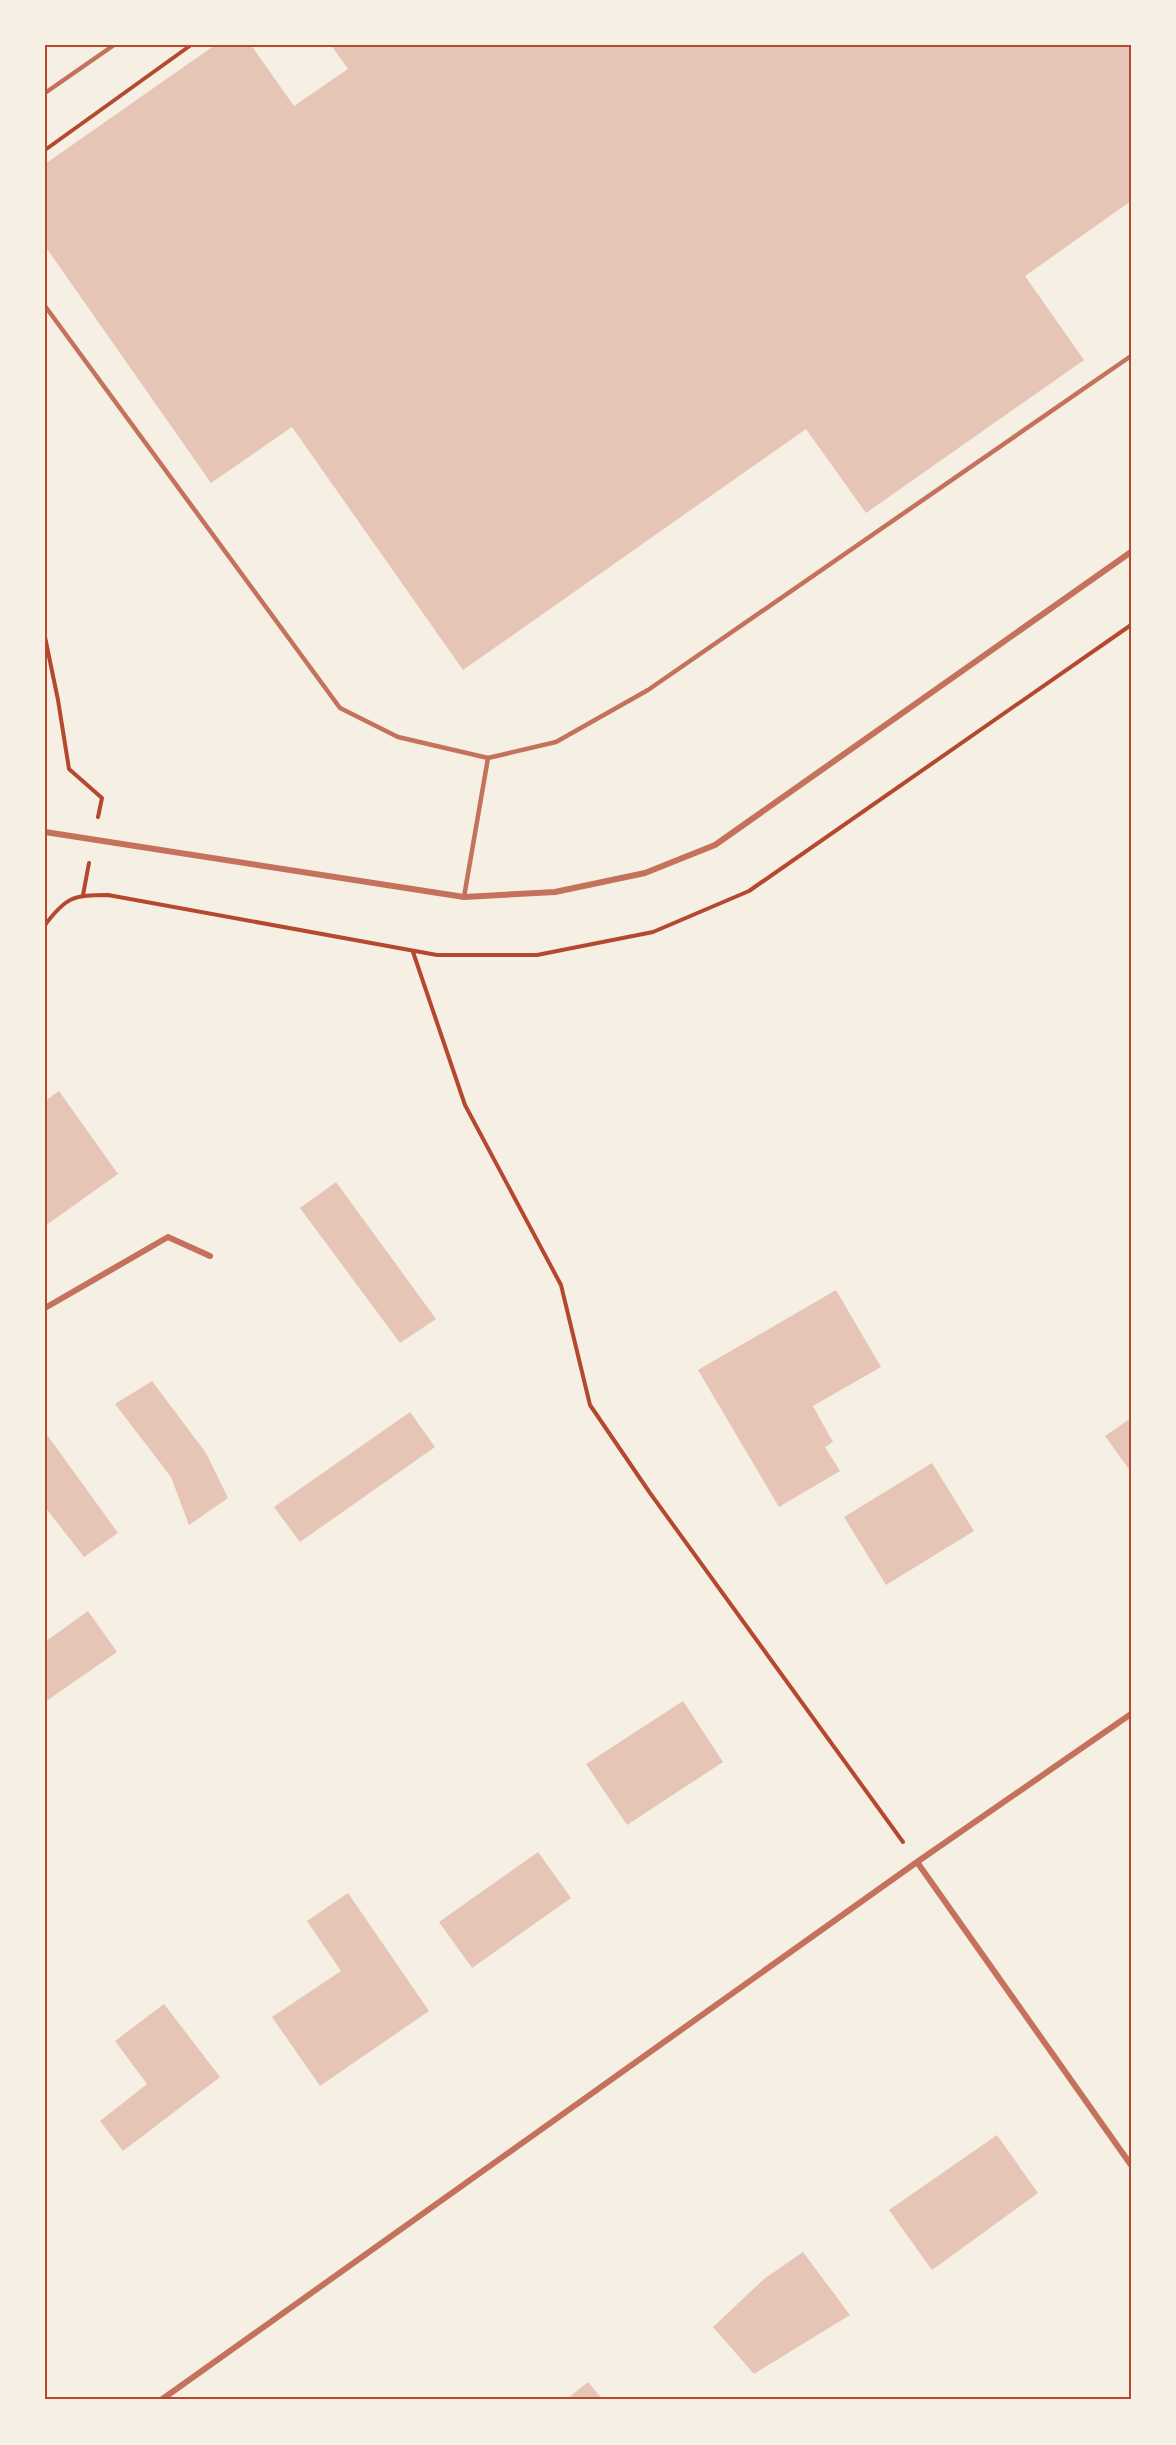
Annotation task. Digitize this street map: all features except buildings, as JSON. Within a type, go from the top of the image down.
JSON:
[{"type":"street","points":[[45,832],[464,897],[555,892],[645,873],[715,845],[1131,552]]},
{"type":"street","points":[[45,1308],[168,1237],[210,1256]]},
{"type":"street","points":[[160,2400],[1131,1713]]},
{"type":"street","points":[[918,1862],[1131,2165]]},
{"type":"lane","points":[[45,93],[114,45]]},
{"type":"lane","points":[[45,306],[340,708],[398,737],[488,758],[556,742],[648,690],[1131,356]]},
{"type":"lane","points":[[464,897],[488,758]]},
{"type":"path","points":[[45,150],[191,45]]},
{"type":"path","points":[[45,637],[69,769],[102,798]]},
{"type":"path","points":[[413,951],[465,1105],[561,1285],[590,1405],[650,1493],[918,1862]]}]
